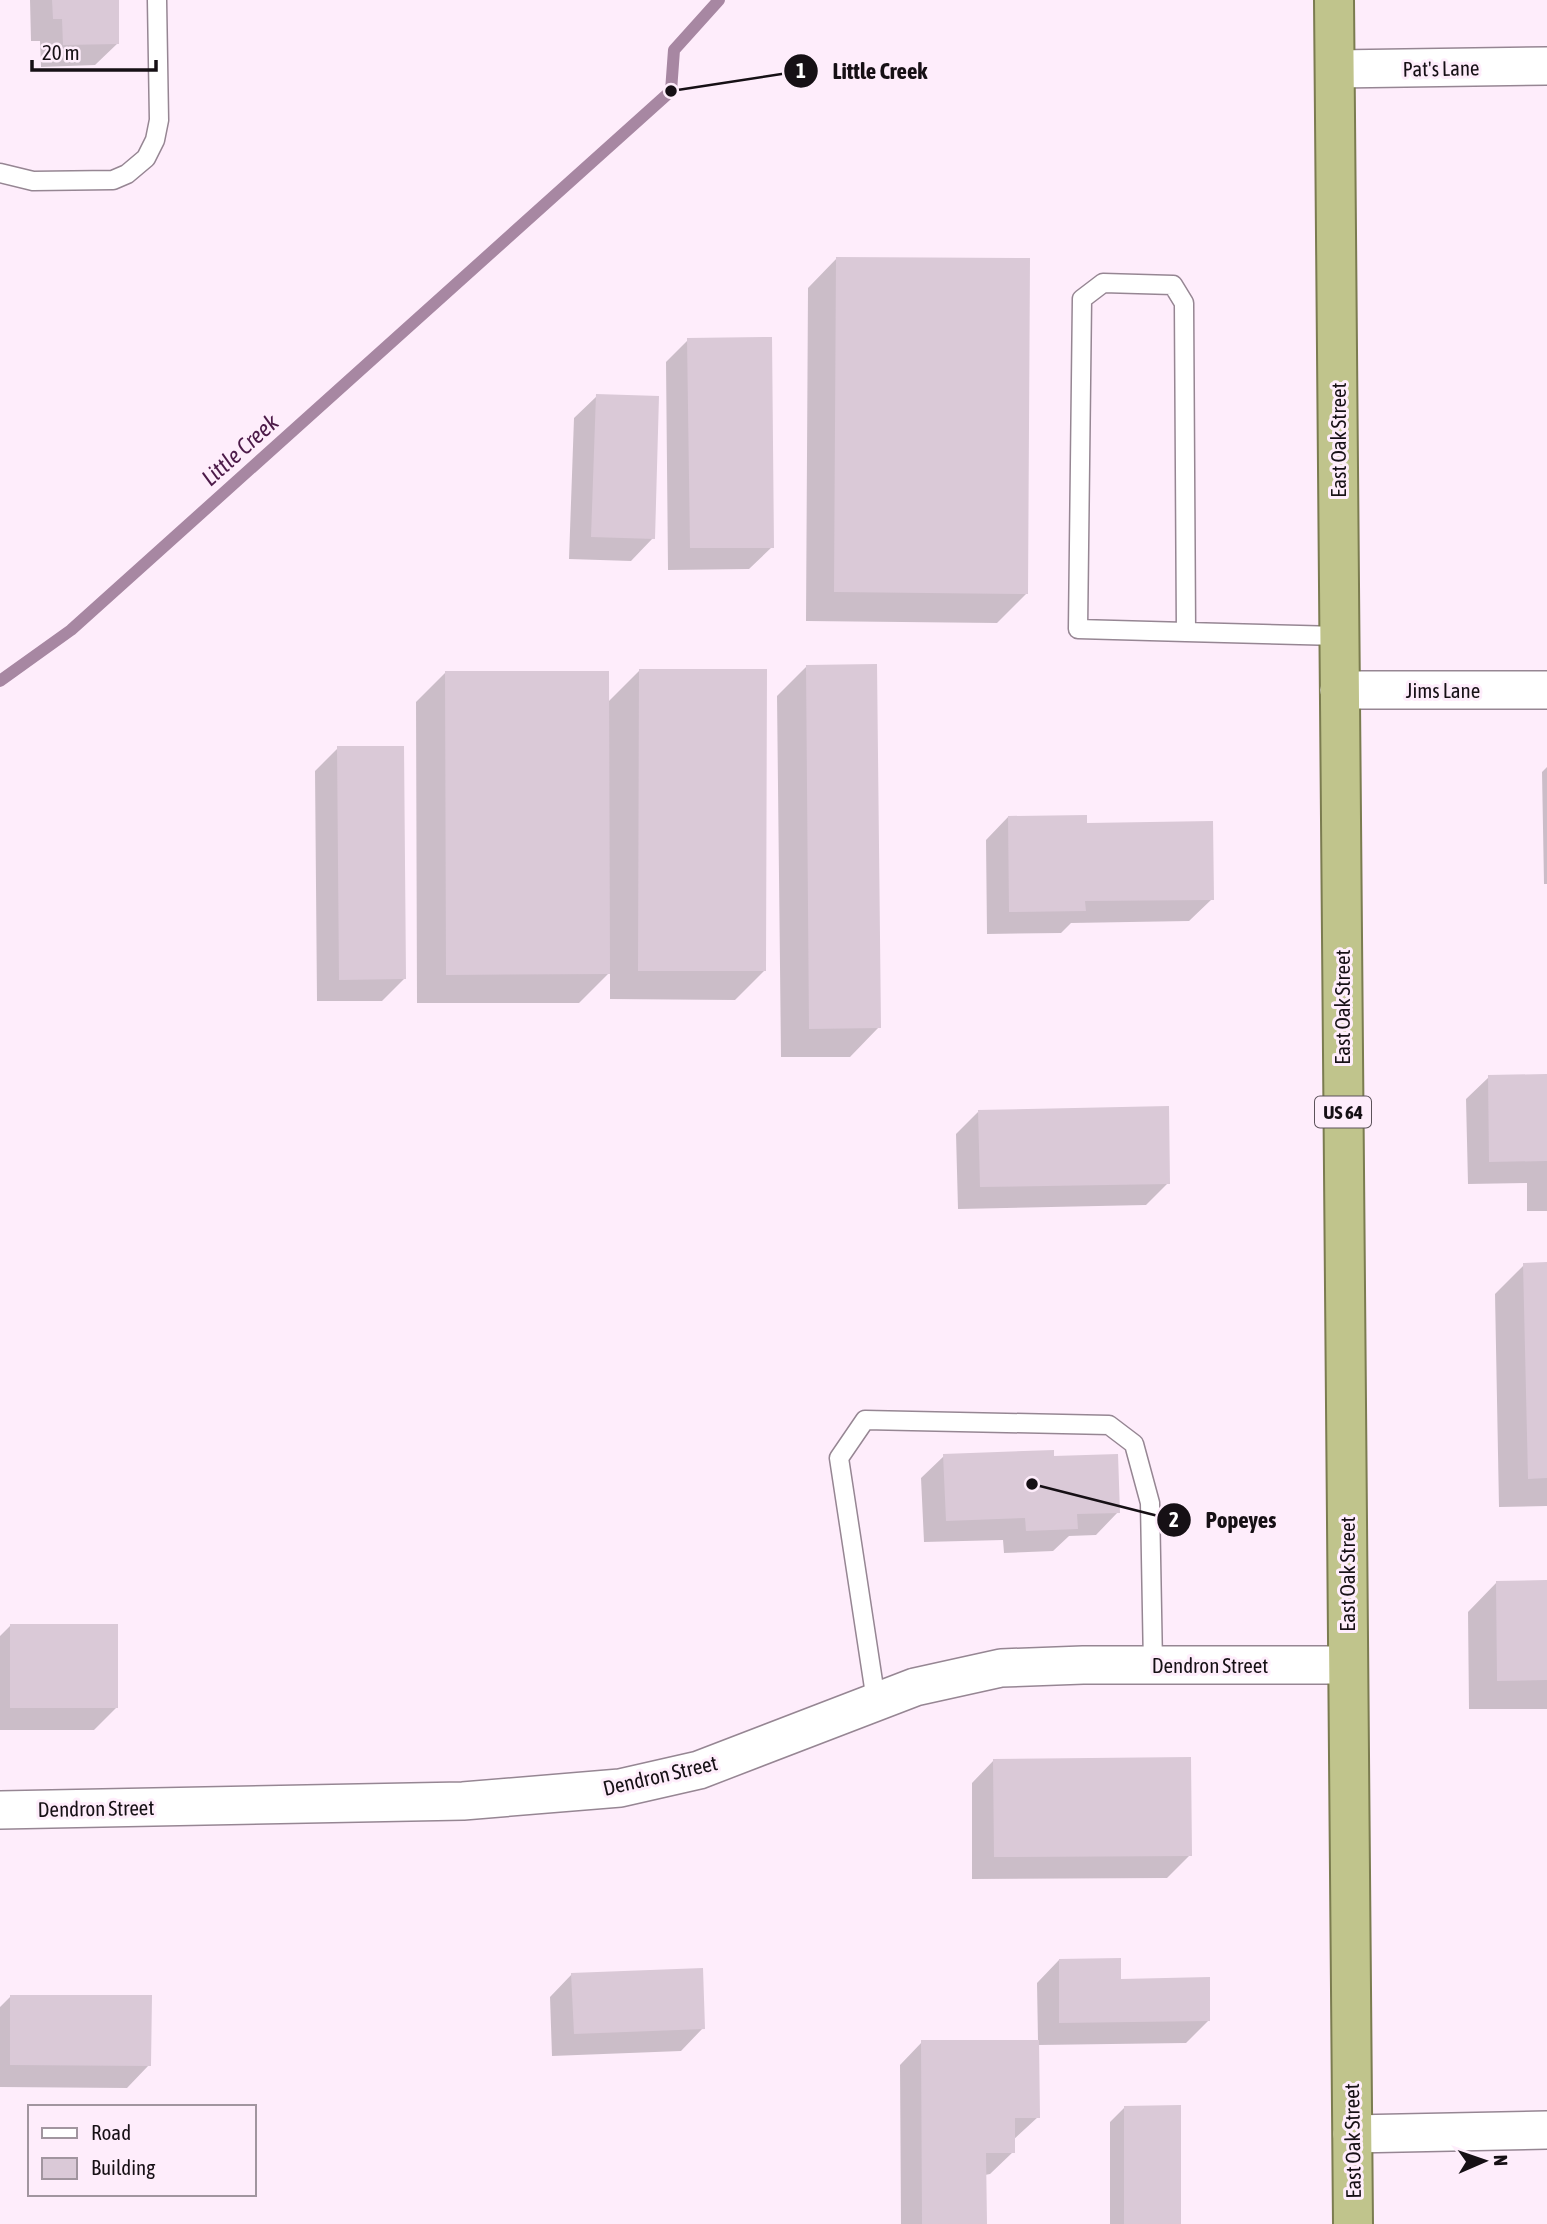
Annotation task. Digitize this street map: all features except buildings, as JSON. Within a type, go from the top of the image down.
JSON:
[{"type":"highway","name":"East Oak Street","points":[[1334,0],[1353,2224]]},
{"type":"street","name":"Pat's Lane","points":[[1336,69],[1547,66]]},
{"type":"street","name":"Jims Lane","points":[[1339,690],[1547,690]]},
{"type":"street","name":"Dendron Street","points":[[0,1810],[463,1801],[620,1788],[699,1770],[915,1687],[1001,1668],[1083,1665],[1348,1665]]},
{"type":"street","points":[[1352,2134],[1547,2130]]},
{"type":"lane","points":[[0,173],[33,181],[113,180],[127,174],[146,158],[155,140],[159,120],[157,0]]},
{"type":"lane","points":[[1185,632],[1184,303],[1173,285],[1103,283],[1082,299],[1078,629],[1185,632],[1339,635]]},
{"type":"lane","points":[[876,1701],[839,1458],[865,1420],[1109,1425],[1134,1444],[1150,1503],[1153,1665]]},
{"type":"waterway","name":"Little Creek","points":[[0,681],[71,630],[671,91],[674,50],[719,0]]},
{"type":"place","name":"Little Creek","points":[[671,91]]},
{"type":"place","name":"Popeyes","points":[[1032,1484]]}]
